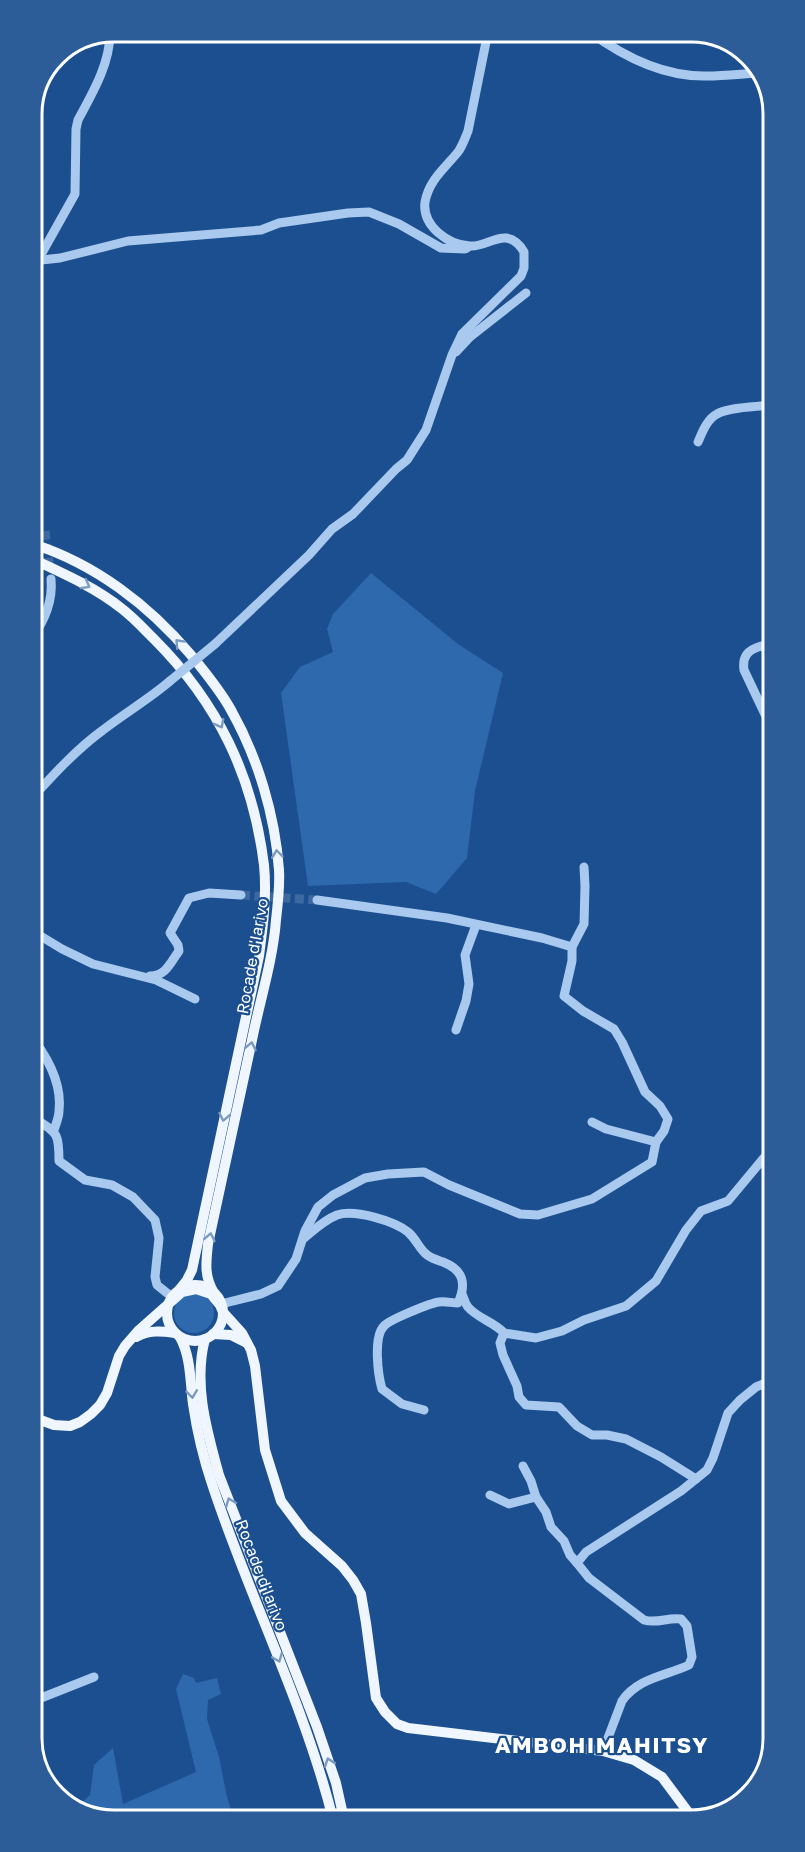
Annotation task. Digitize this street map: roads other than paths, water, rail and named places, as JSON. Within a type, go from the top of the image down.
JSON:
[{"type":"main road","name":"Rocade d'Iarivo","points":[[42,547],[80,564],[141,604],[184,647],[208,676],[231,709],[246,740],[262,782],[274,828],[279,872],[276,922],[208,1244],[205,1270],[208,1282],[222,1308]]},
{"type":"main road","name":"Rocade d'Iarivo","points":[[42,565],[91,588],[121,608],[166,650],[189,677],[227,736],[247,788],[257,826],[265,886],[259,956],[192,1270],[187,1281],[173,1298]]},
{"type":"main road","points":[[42,1421],[54,1425],[70,1426],[91,1414],[100,1405],[106,1393],[124,1346],[173,1298],[191,1285],[203,1287],[214,1293]]},
{"type":"main road","points":[[178,1335],[169,1325],[167,1316],[173,1298],[182,1292],[196,1289],[211,1294],[251,1350],[265,1450],[281,1501],[305,1533],[342,1566],[361,1594],[376,1698],[397,1724],[420,1730],[603,1751],[634,1760],[662,1777],[687,1810]]},
{"type":"main road","points":[[209,1336],[222,1320],[222,1308]]},
{"type":"main road","points":[[133,1338],[157,1331],[178,1335],[192,1341],[209,1336],[231,1335],[247,1343]]},
{"type":"main road","name":"Rocade d'Iarivo","points":[[178,1335],[188,1354],[199,1440],[212,1484],[317,1759],[331,1810]]},
{"type":"main road","name":"Rocade d'Iarivo","points":[[209,1336],[201,1356],[201,1383],[209,1438],[219,1475],[317,1727],[336,1783],[342,1810]]},
{"type":"street","points":[[42,248],[75,194],[78,120],[105,60],[110,42]]},
{"type":"street","points":[[42,787],[102,730],[150,699],[215,644],[309,555],[332,529],[353,514],[407,460],[426,430],[452,355],[462,334],[521,276],[524,268],[524,252],[516,242],[504,238],[469,246],[455,242],[439,233],[429,222],[424,208],[428,190],[434,179],[456,154],[468,131],[486,42]]},
{"type":"street","points":[[608,42],[620,53],[662,70],[685,75],[706,76],[750,73]]},
{"type":"street","points":[[42,259],[60,258],[128,241],[261,230],[279,223],[369,212],[399,224],[441,248],[465,249],[469,246]]},
{"type":"street","points":[[452,355],[470,337],[526,293]]},
{"type":"street","points":[[698,442],[708,423],[716,414],[763,406]]},
{"type":"street","points":[[42,622],[48,612],[51,579]]},
{"type":"street","points":[[763,647],[753,648],[742,662],[763,710]]},
{"type":"street","points":[[222,1308],[278,1287],[296,1259],[318,1207],[333,1195],[365,1178],[424,1172],[449,1185],[520,1214],[538,1215],[592,1199],[652,1162],[656,1142],[664,1131],[668,1119],[660,1106],[645,1092],[614,1029],[583,1011],[564,996],[572,961],[572,947],[584,924],[584,867]]},
{"type":"street","points":[[141,976],[161,975],[179,951],[170,933],[189,898],[209,893],[241,895]]},
{"type":"street","points":[[317,900],[411,912],[542,938],[572,947]]},
{"type":"street","points":[[456,1030],[469,984],[465,955],[476,925]]},
{"type":"street","points":[[42,937],[93,964],[156,980],[195,999]]},
{"type":"street","points":[[42,1051],[57,1083],[59,1111],[54,1130]]},
{"type":"street","points":[[592,1122],[606,1129],[656,1142]]},
{"type":"street","points":[[42,1123],[54,1130],[59,1142],[59,1161],[85,1180],[112,1185],[133,1197],[154,1220],[159,1238],[154,1277],[157,1285],[173,1298]]},
{"type":"street","points":[[462,1294],[468,1308],[495,1324],[504,1333],[536,1338],[562,1331],[584,1320],[626,1306],[656,1281],[686,1230],[701,1211],[728,1202],[763,1159]]},
{"type":"street","points":[[303,1240],[326,1220],[340,1214],[355,1214],[385,1220],[407,1231],[416,1239],[426,1254],[456,1269],[463,1281],[462,1294],[458,1303],[439,1302],[398,1318],[385,1324],[379,1335],[376,1368],[381,1389],[402,1404],[424,1410]]},
{"type":"street","points":[[504,1333],[500,1343],[503,1355],[517,1386],[519,1397],[526,1406],[560,1407],[577,1426],[592,1435],[626,1439],[662,1457],[696,1479]]},
{"type":"street","points":[[577,1563],[586,1552],[681,1491],[707,1470],[728,1413],[740,1400],[763,1384]]},
{"type":"street","points":[[523,1466],[551,1527],[564,1540],[570,1555],[590,1578],[644,1620],[652,1622],[672,1617],[681,1619],[687,1626],[692,1657],[689,1665],[646,1680],[627,1695],[622,1701],[603,1751]]},
{"type":"street","points":[[490,1495],[509,1504],[536,1497]]},
{"type":"street","points":[[42,1698],[94,1677]]},
{"type":"tunnel","points":[[45,531],[50,571]]},
{"type":"tunnel","points":[[241,895],[317,900]]},
{"type":"district","name":"AMBOHIMAHITSY","points":[[602,1745]]}]
